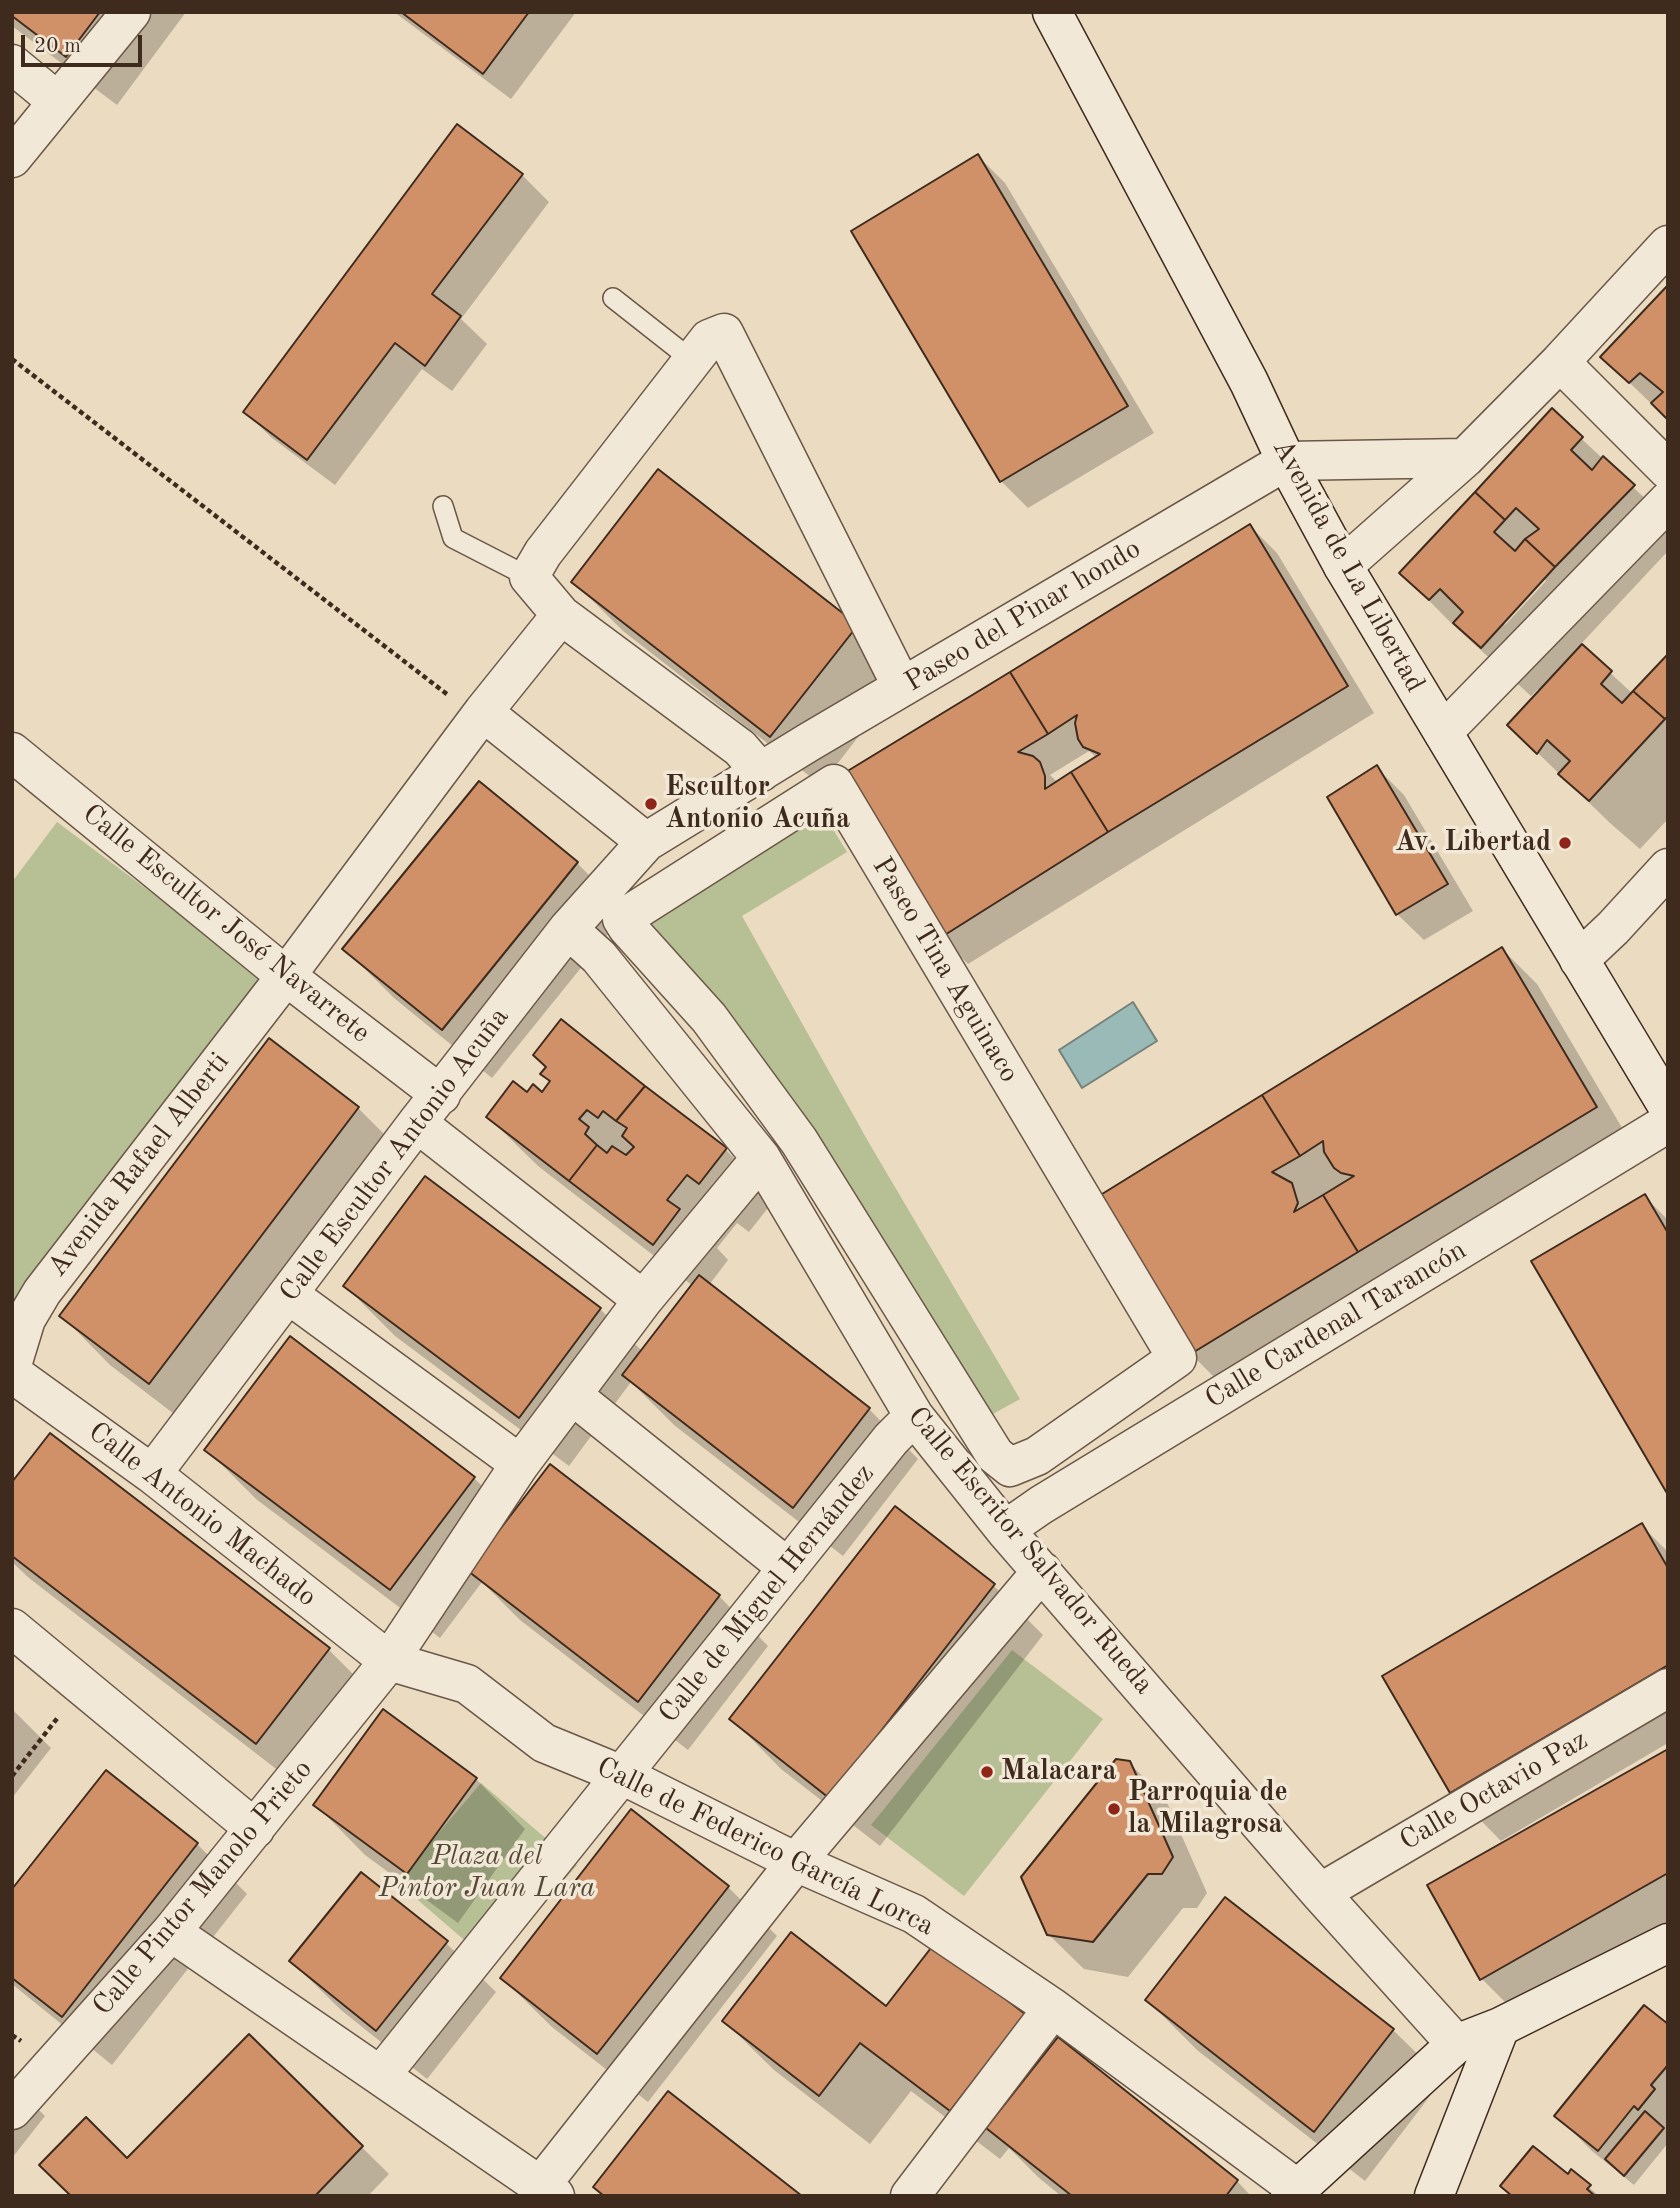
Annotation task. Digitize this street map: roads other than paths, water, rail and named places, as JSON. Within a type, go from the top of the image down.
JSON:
[{"type":"street","points":[[16,146],[131,12]]},
{"type":"street","name":"Avenida de La Libertad","points":[[1052,12],[1249,382],[1286,461],[1343,566],[1668,1107]]},
{"type":"street","points":[[12,64],[57,101]]},
{"type":"street","points":[[1343,566],[1465,458],[1560,362],[1668,245]]},
{"type":"street","points":[[761,772],[740,748],[561,615],[529,577],[543,553],[709,339],[724,333],[902,687]]},
{"type":"street","points":[[1560,362],[1668,470]]},
{"type":"street","points":[[1286,461],[1465,458]]},
{"type":"street","name":"Paseo del Pinar hondo","points":[[646,842],[902,687],[1286,461]]},
{"type":"street","points":[[1443,732],[1668,500]]},
{"type":"street","name":"Avenida Rafael Alberti","points":[[16,1382],[26,1319],[41,1292],[286,976],[483,712],[561,615]]},
{"type":"street","points":[[483,712],[646,842]]},
{"type":"street","name":"Calle Escultor José Navarrete","points":[[12,752],[286,976],[441,1095]]},
{"type":"street","name":"Paseo Tina Aguinaco","points":[[834,784],[1177,1358],[1037,1456],[1010,1467],[995,1455],[799,1141],[709,1018],[622,919],[834,784]]},
{"type":"street","name":"Calle Escultor Antonio Acuña","points":[[152,1474],[417,1123],[568,929],[646,842]]},
{"type":"street","points":[[1579,960],[1668,868]]},
{"type":"street","name":"Calle Escritor Salvador Rueda","points":[[568,929],[599,957],[761,1158],[914,1416],[1005,1530],[1320,1893],[1456,2044]]},
{"type":"street","points":[[417,1123],[643,1300]]},
{"type":"street","name":"Calle Cardenal Tarancón","points":[[1005,1530],[1041,1504],[1668,1123]]},
{"type":"street","name":"Calle Pintor Manolo Prieto","points":[[12,2110],[171,1932],[389,1661],[520,1464],[643,1300],[761,1158]]},
{"type":"street","points":[[288,1294],[520,1464]]},
{"type":"street","name":"Calle Antonio Machado","points":[[16,1382],[152,1474],[389,1661]]},
{"type":"street","points":[[572,1395],[788,1568]]},
{"type":"street","name":"Calle de Miguel Hernández","points":[[381,2075],[891,1438],[914,1416]]},
{"type":"street","points":[[171,1932],[548,2190],[796,1862],[1042,1571]]},
{"type":"street","points":[[12,1628],[255,1829]]},
{"type":"street","name":"Calle de Federico García Lorca","points":[[389,1661],[467,1684],[544,1743],[622,1774],[796,1862],[914,1914],[1054,2008],[1301,2193]]},
{"type":"street","name":"Calle Octavio Paz","points":[[1320,1893],[1668,1688]]},
{"type":"street","points":[[1301,2193],[1456,2044],[1500,2027],[1668,1943]]},
{"type":"street","points":[[910,2196],[1054,2008]]},
{"type":"street","points":[[1434,2196],[1500,2027]]},
{"type":"lane","points":[[613,298],[693,361]]},
{"type":"lane","points":[[443,506],[453,538],[529,577]]},
{"type":"water","points":[[1133,1002],[1157,1041],[1082,1088],[1059,1050]]},
{"type":"place","name":"Escultor Antonio Acuña","points":[[651,804]]},
{"type":"place","name":"Av. Libertad","points":[[1565,843]]},
{"type":"place","name":"Malacara","points":[[987,1772]]},
{"type":"place","name":"Parroquia de la Milagrosa","points":[[1114,1809]]},
{"type":"park label","name":"Plaza del Pintor Juan Lara","points":[[487,1873]]}]
